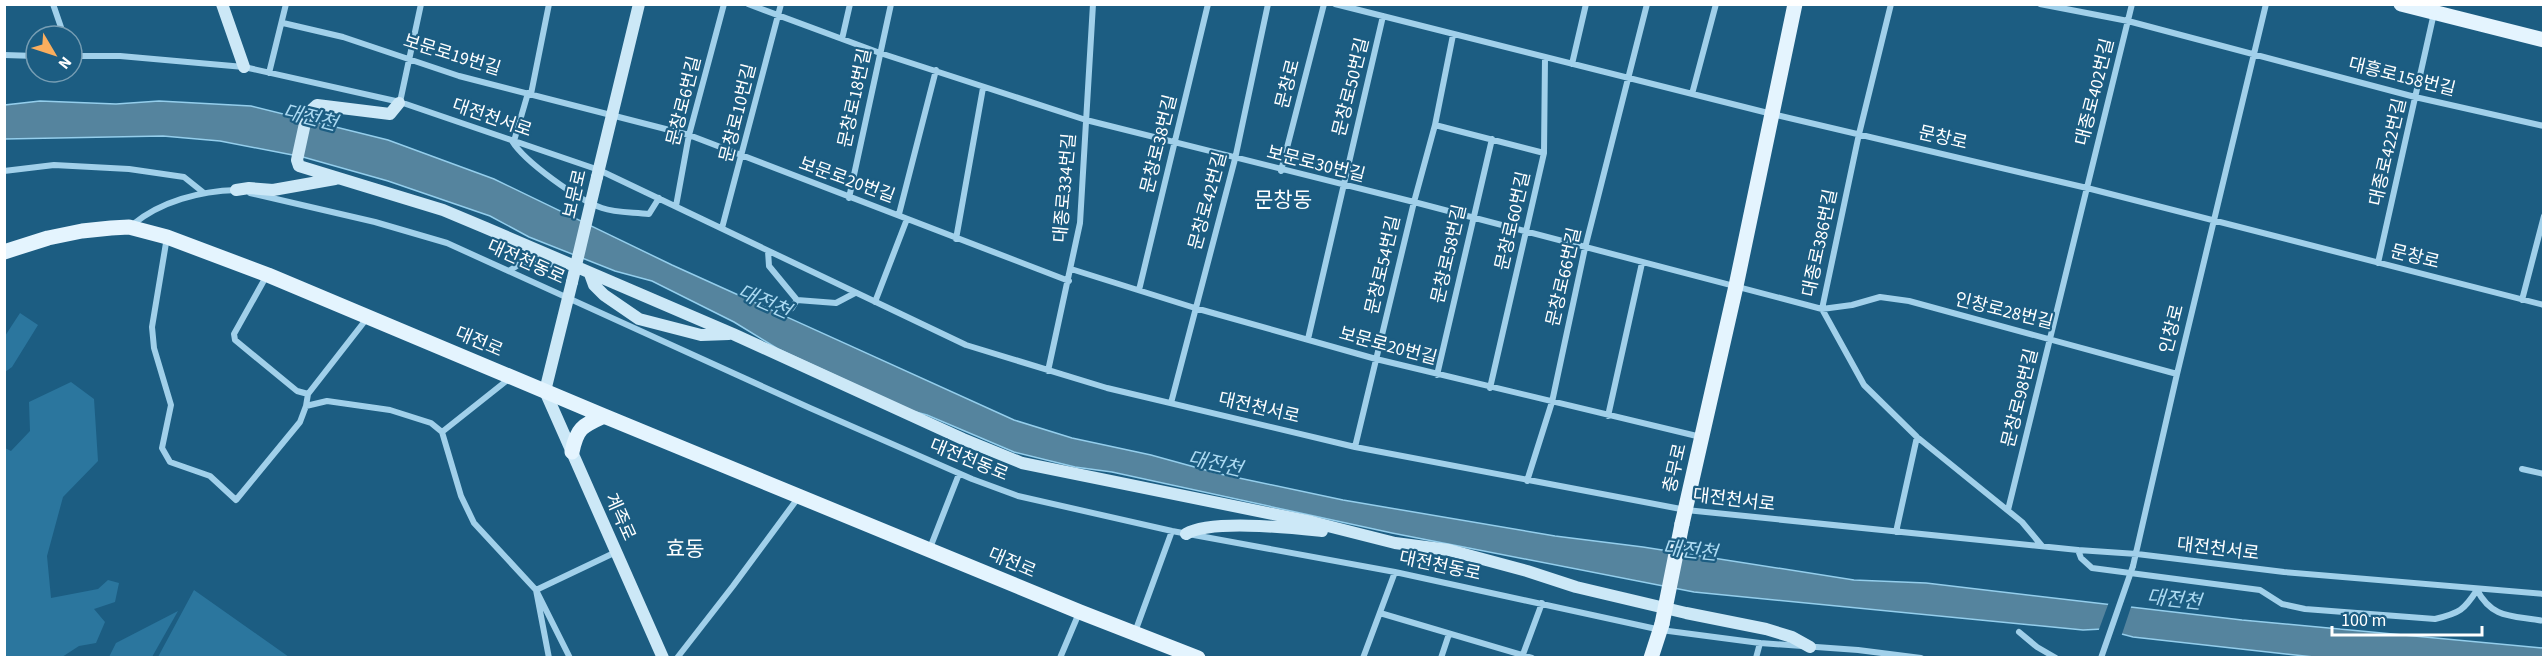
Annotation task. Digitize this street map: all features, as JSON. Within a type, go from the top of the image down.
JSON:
[{"type":"main road","points":[[222,4],[244,67]]},
{"type":"main road","name":"보문로","points":[[545,391],[639,4]]},
{"type":"main road","name":"충무로","points":[[1651,657],[1662,627],[1795,4]]},
{"type":"main road","points":[[2401,4],[2435,9],[2544,40]]},
{"type":"main road","points":[[400,103],[390,114],[317,105],[307,114],[297,160],[299,166],[442,210],[733,334],[963,439],[1022,463],[1354,532],[1395,543],[1449,550],[1527,570],[1576,586],[1686,613],[1766,629],[1792,637],[1810,647]]},
{"type":"main road","points":[[236,190],[290,188],[336,178]]},
{"type":"main road","name":"대전로","points":[[4,252],[82,231],[129,227],[168,237],[268,274],[604,416],[1080,612],[1198,657]]},
{"type":"main road","points":[[590,274],[594,285],[637,324],[701,335],[733,334]]},
{"type":"main road","name":"계족로","points":[[545,391],[663,657]]},
{"type":"main road","points":[[572,452],[575,435],[583,425],[604,416]]},
{"type":"main road","points":[[1186,534],[1203,527],[1259,526],[1354,532]]},
{"type":"street","points":[[53,4],[60,24]]},
{"type":"street","points":[[270,73],[286,4]]},
{"type":"street","points":[[400,103],[421,4]]},
{"type":"street","points":[[549,4],[530,93],[513,141],[520,153],[529,161],[586,200],[602,208],[649,214],[659,198]]},
{"type":"street","name":"문창로6번길","points":[[675,206],[690,135],[724,4]]},
{"type":"street","name":"보문로30번길","points":[[747,4],[880,53],[1086,120],[1736,286]]},
{"type":"street","name":"문창로10번길","points":[[722,228],[781,4]]},
{"type":"street","points":[[842,39],[850,4]]},
{"type":"street","name":"문창로18번길","points":[[849,198],[891,4]]},
{"type":"street","name":"대종로334번길","points":[[1048,371],[1080,223],[1093,4]]},
{"type":"street","name":"문창로38번길","points":[[1139,290],[1208,4]]},
{"type":"street","name":"문창로42번길","points":[[1171,403],[1235,159],[1268,4]]},
{"type":"street","name":"문창로","points":[[1281,171],[1324,4]]},
{"type":"street","name":"문창로","points":[[1335,4],[1772,114],[2087,188],[2544,305]]},
{"type":"street","points":[[1572,64],[1586,4]]},
{"type":"street","name":"문창로66번길","points":[[1527,481],[1552,402],[1585,248],[1647,4]]},
{"type":"street","points":[[1692,94],[1716,4]]},
{"type":"street","name":"대종로386번길","points":[[1891,4],[1859,134],[1822,309],[1864,385],[1917,437],[2008,510],[2032,532],[2042,546]]},
{"type":"street","name":"대흥로158번길","points":[[2040,4],[2128,21],[2415,97],[2544,126]]},
{"type":"street","name":"대종로402번길","points":[[2087,188],[2132,4]]},
{"type":"street","name":"인창로","points":[[2101,657],[2137,554],[2177,374],[2266,4]]},
{"type":"street","name":"대종로422번길","points":[[2378,263],[2435,9]]},
{"type":"street","name":"문창로50번길","points":[[1308,339],[1383,16]]},
{"type":"street","name":"보문로19번길","points":[[283,23],[344,37],[409,57],[459,76],[613,114]]},
{"type":"street","name":"문창로54번길","points":[[1355,447],[1414,202],[1435,125],[1453,35]]},
{"type":"street","points":[[4,55],[24,56]]},
{"type":"street","name":"대전천서로","points":[[84,56],[120,56],[244,67],[400,103],[513,141],[659,198],[966,345],[1048,371],[1355,447],[1527,481],[1684,517],[1896,532],[2137,554],[2229,566],[2477,590],[2544,594]]},
{"type":"street","name":"문창로60번길","points":[[1490,388],[1544,153],[1545,58]]},
{"type":"street","points":[[899,214],[936,70]]},
{"type":"street","points":[[956,238],[983,88]]},
{"type":"street","name":"보문로20번길","points":[[613,114],[690,135],[742,157],[849,198],[899,214],[1069,281]]},
{"type":"street","points":[[1435,125],[1544,153]]},
{"type":"street","name":"문창로58번길","points":[[1437,375],[1492,139]]},
{"type":"street","points":[[4,171],[54,165],[129,170],[184,177],[204,193]]},
{"type":"street","name":"문창로98번길","points":[[2008,510],[2087,188]]},
{"type":"street","name":"대전천동로","points":[[129,227],[149,211],[204,193],[236,190],[375,222],[447,243],[569,298],[637,324],[959,474],[1018,496],[1186,534],[1395,572],[1662,627],[1760,643],[1921,657]]},
{"type":"street","points":[[2522,300],[2544,216]]},
{"type":"street","points":[[875,302],[907,219]]},
{"type":"street","points":[[168,237],[152,327],[154,348],[171,405],[162,448],[170,462],[210,476],[236,500],[300,422],[308,394],[368,317]]},
{"type":"street","points":[[768,251],[770,266],[796,300],[836,303],[855,293]]},
{"type":"street","points":[[1608,416],[1642,262]]},
{"type":"street","points":[[509,271],[522,263],[570,266]]},
{"type":"street","name":"보문로20번길","points":[[1071,269],[1195,308],[1376,359],[1702,437]]},
{"type":"street","points":[[268,274],[234,334],[235,340],[297,391],[308,394]]},
{"type":"street","points":[[1736,286],[1822,309]]},
{"type":"street","name":"인창로28번길","points":[[1822,309],[1851,306],[1880,297],[1909,301],[2177,374]]},
{"type":"street","points":[[792,308],[796,300]]},
{"type":"street","points":[[442,432],[512,377]]},
{"type":"street","points":[[306,406],[327,401],[390,410],[431,423],[442,432],[461,496],[474,523],[536,590],[570,657]]},
{"type":"street","points":[[1896,532],[1917,437]]},
{"type":"street","points":[[2522,470],[2544,474]]},
{"type":"street","points":[[930,549],[959,474]]},
{"type":"street","points":[[677,657],[799,496]]},
{"type":"street","points":[[1134,633],[1172,531]]},
{"type":"street","points":[[2078,550],[2081,558],[2092,568],[2260,590],[2282,604],[2305,609],[2435,619],[2454,615],[2465,609],[2477,590],[2485,605],[2493,611],[2544,621]]},
{"type":"street","points":[[536,590],[616,552]]},
{"type":"street","points":[[1363,657],[1395,572]]},
{"type":"street","points":[[536,590],[549,657]]},
{"type":"street","points":[[1522,656],[1542,603]]},
{"type":"street","points":[[1060,657],[1080,612]]},
{"type":"street","points":[[1380,613],[1522,656],[1532,657]]},
{"type":"street","points":[[2019,632],[2037,647],[2056,657]]},
{"type":"street","points":[[1441,657],[1449,634]]},
{"type":"street","points":[[1756,657],[1760,643]]},
{"type":"street","points":[[1856,657],[1858,650]]},
{"type":"shaded area","name":"대전천","points":[[40,101],[116,104],[159,101],[251,106],[388,140],[494,179],[672,265],[1014,420],[1072,438],[1151,455],[1220,474],[1343,500],[1555,536],[1643,547],[1854,580],[1926,583],[2242,620],[2543,648],[2543,657],[2323,658],[2133,637],[2103,629],[2083,630],[1694,592],[1392,533],[1112,472],[1075,467],[1014,452],[927,415],[912,411],[778,349],[734,322],[652,281],[615,271],[529,237],[490,216],[388,181],[303,157],[220,141],[163,136],[5,139],[5,105]]},
{"type":"shaded area","points":[[20,313],[38,325],[12,367],[5,372],[5,336]]},
{"type":"shaded area","points":[[71,382],[94,399],[98,461],[63,497],[47,556],[51,598],[98,589],[108,580],[119,583],[115,602],[94,609],[105,622],[96,643],[79,646],[62,657],[5,657],[5,448],[11,451],[30,431],[29,402]]},
{"type":"shaded area","points":[[194,590],[289,657],[158,657]]},
{"type":"shaded area","points":[[178,611],[152,657],[109,657],[116,643]]},
{"type":"pier","points":[[2109,602],[2132,604],[2121,637],[2098,632]]},
{"type":"district","name":"문창동","points":[[1283,200]]},
{"type":"district","name":"효동","points":[[685,549]]}]
